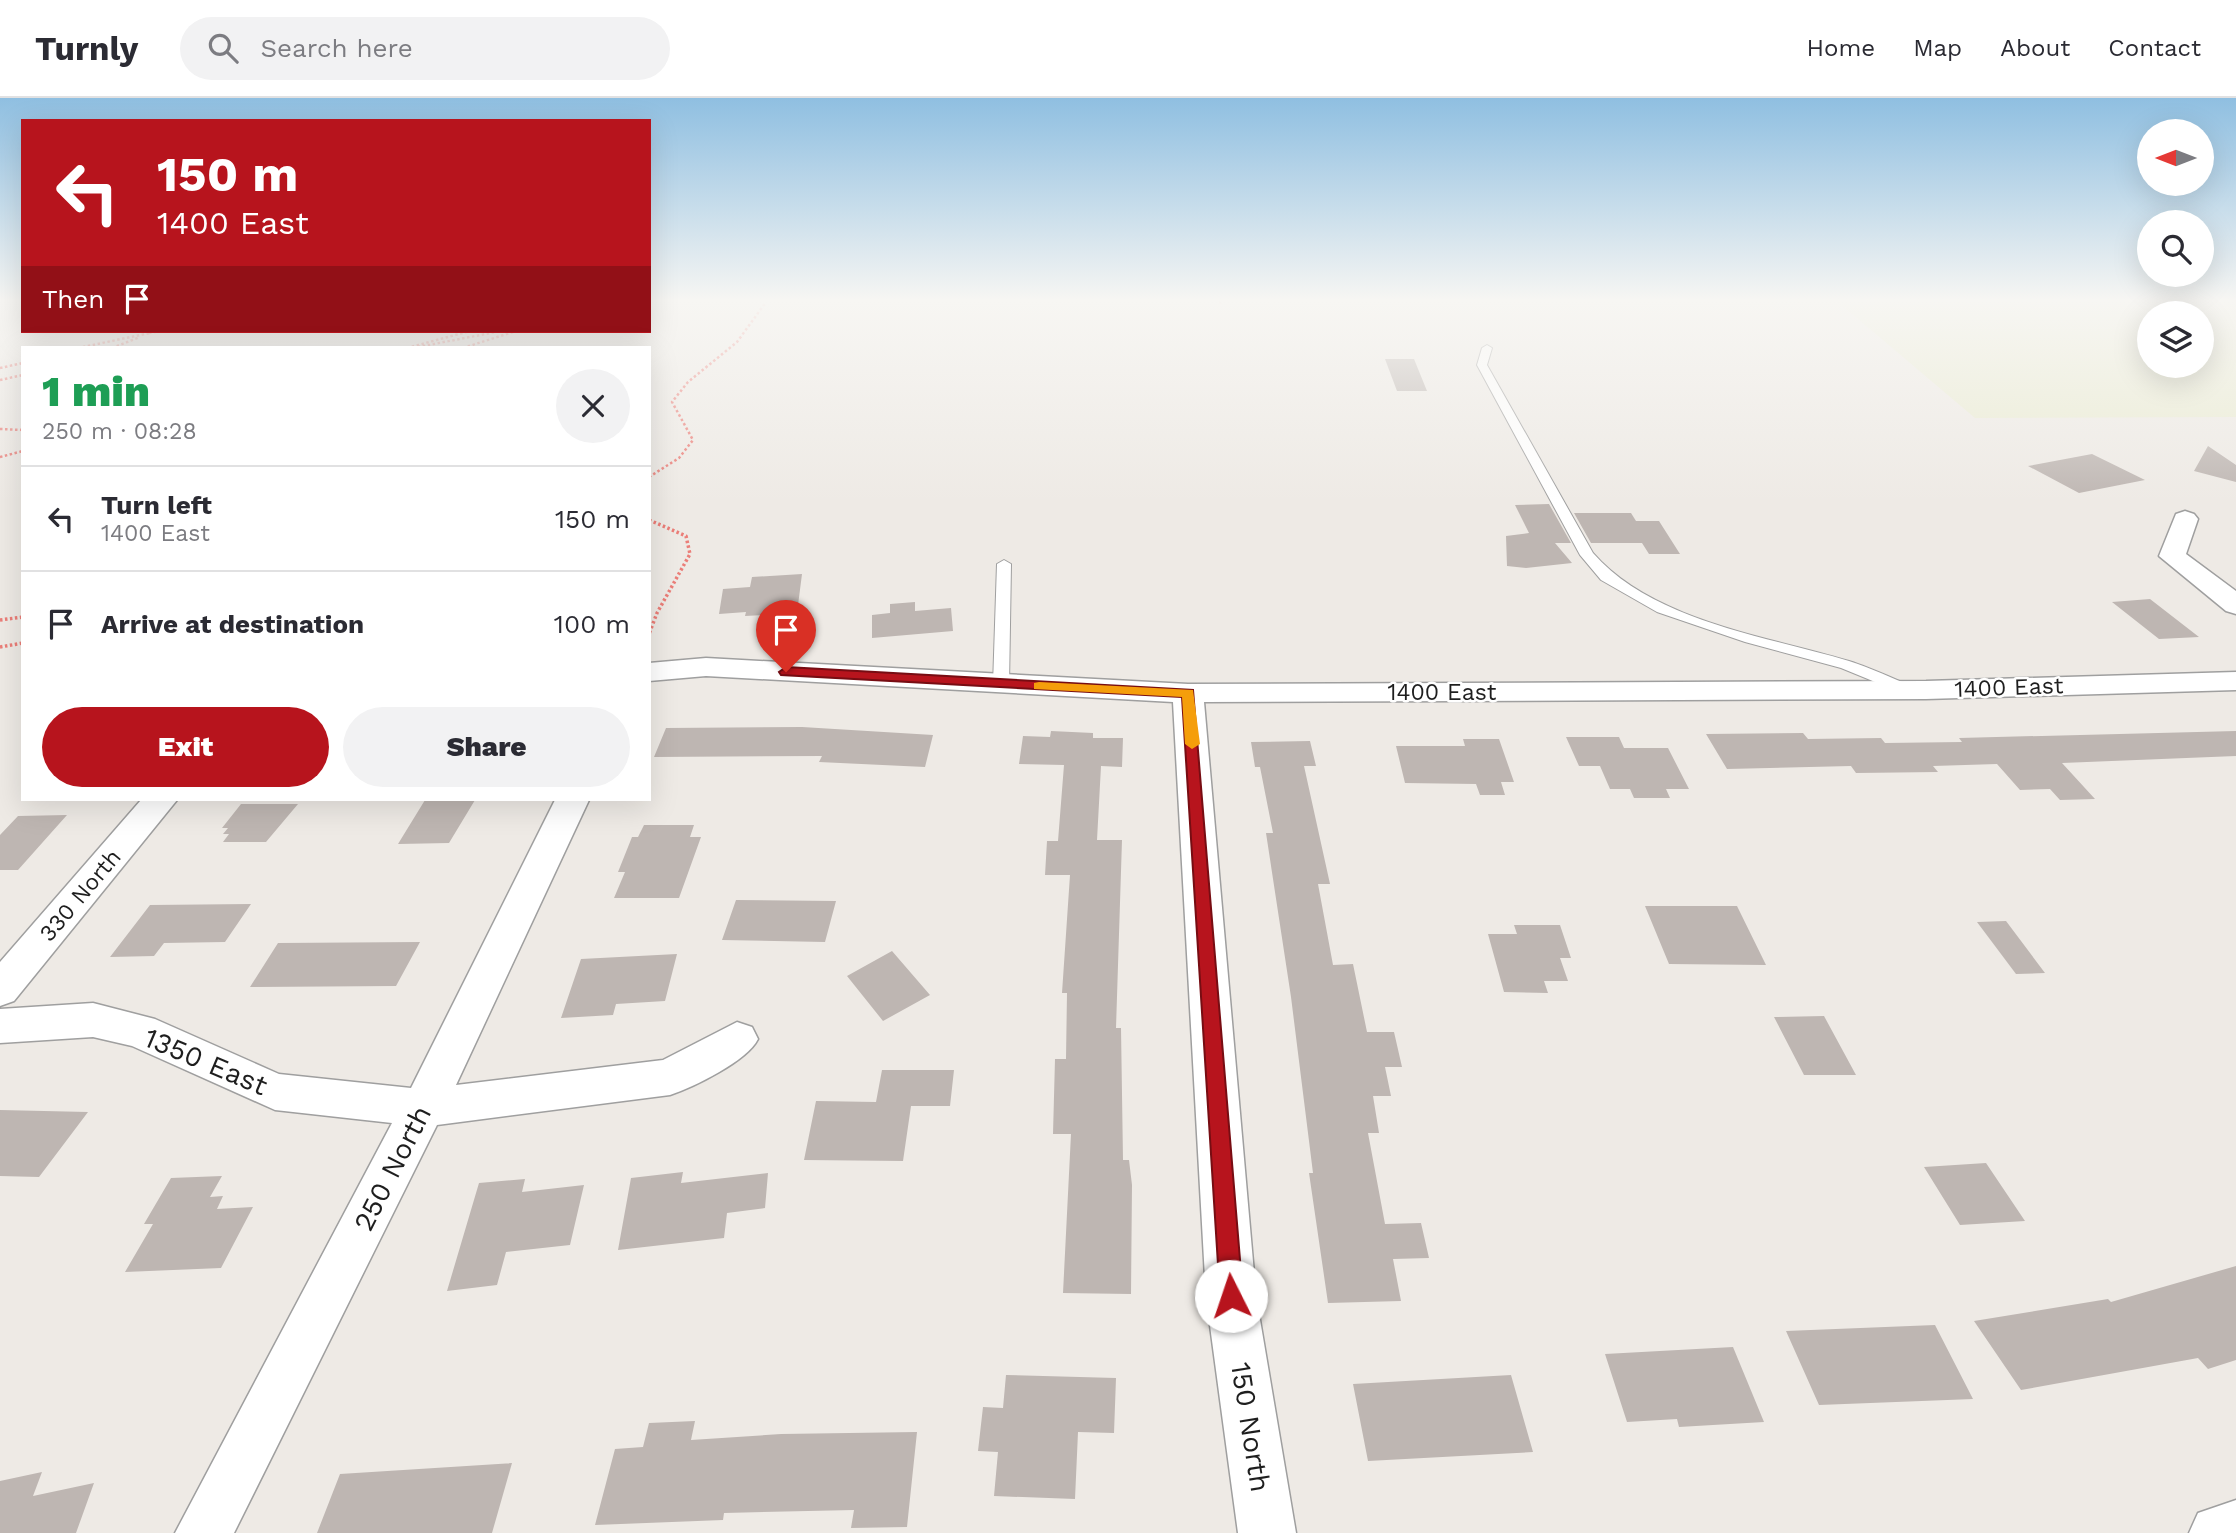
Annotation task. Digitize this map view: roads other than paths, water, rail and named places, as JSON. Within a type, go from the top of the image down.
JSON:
[{"type":"street","points":[[2185,519],[2172,556],[2236,605]]},
{"type":"street","name":"1400 East","points":[[651,672],[706,667],[1188,693],[1908,690],[2236,681]]},
{"type":"street","name":"150 North","points":[[1188,693],[1231,1296],[1267,1533]]},
{"type":"street","name":"330 North","points":[[0,990],[159,801]]},
{"type":"street","name":"250 North","points":[[204,1533],[424,1108],[572,801]]},
{"type":"street","name":"1350 East","points":[[0,1026],[93,1020],[140,1031],[275,1092],[424,1108],[670,1077],[737,1039]]},
{"type":"street","points":[[2218,1533],[2236,1529]]},
{"type":"lane","points":[[1484,369],[1569,524],[1606,577],[1662,609],[1750,639],[1846,666],[1908,690]]},
{"type":"lane","points":[[1001,685],[1004,564]]}]
